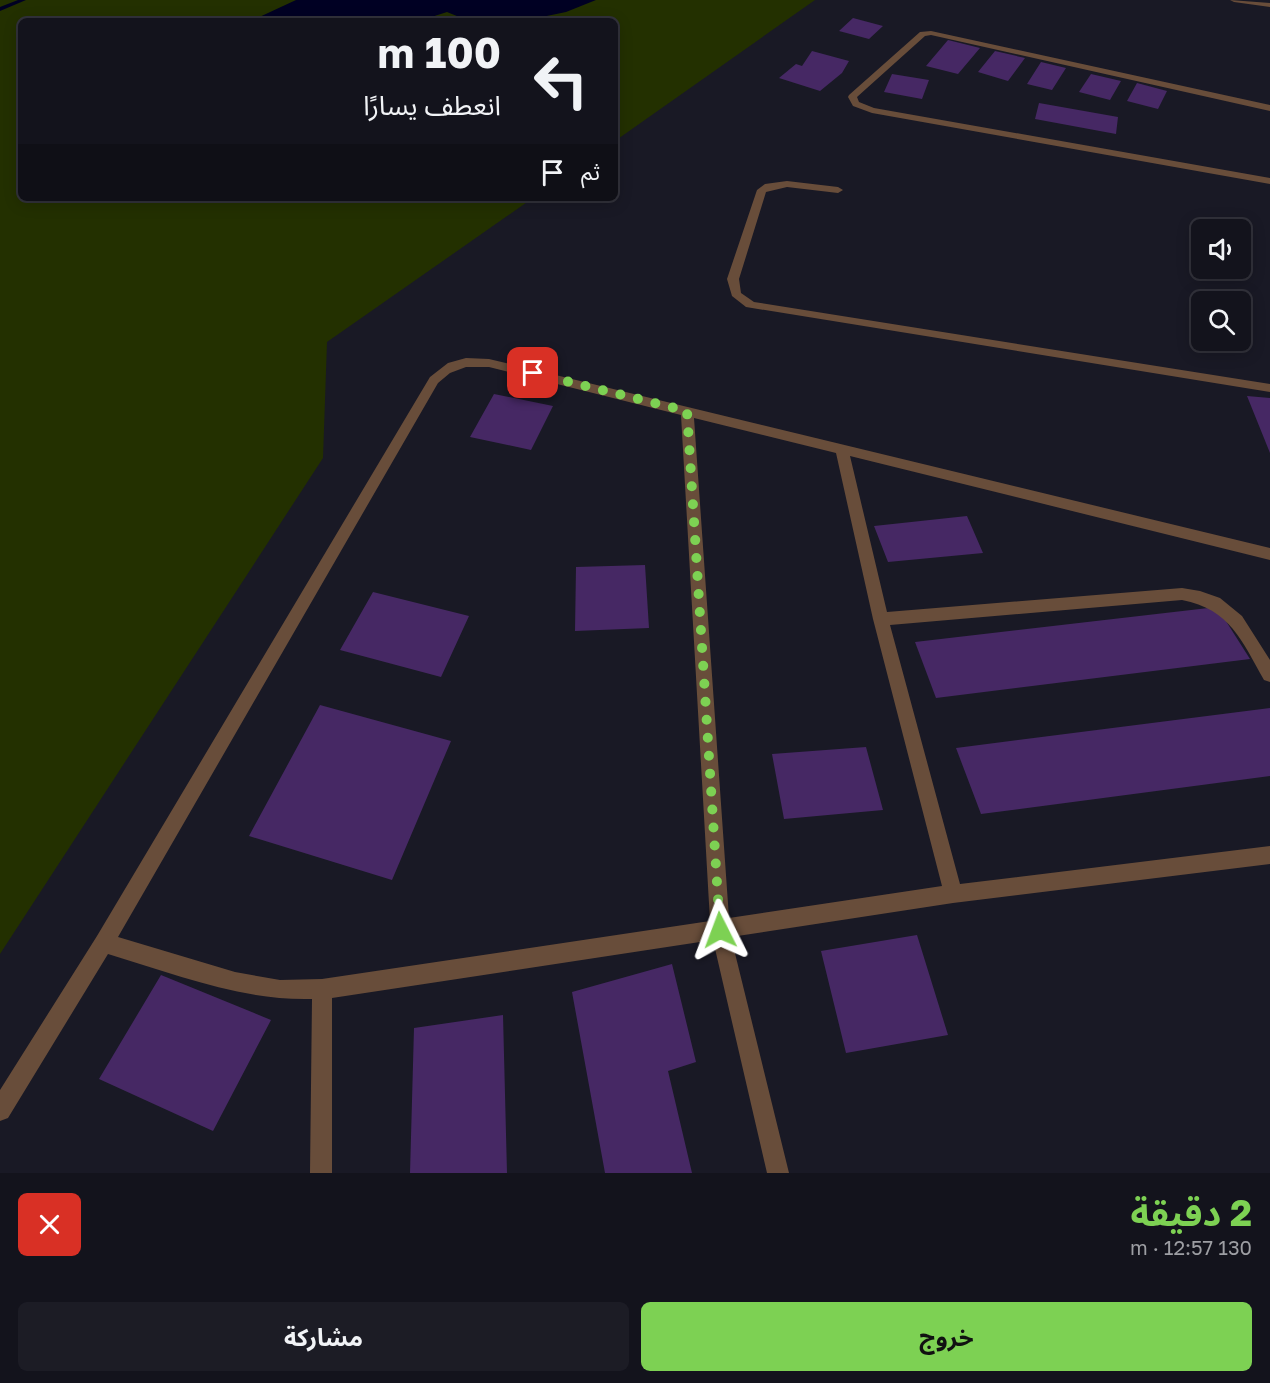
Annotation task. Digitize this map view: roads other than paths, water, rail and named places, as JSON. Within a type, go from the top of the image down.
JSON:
[{"type":"street","points":[[1234,0],[1270,5]]},
{"type":"street","points":[[1270,108],[931,33],[923,34],[852,97],[856,104],[872,110],[1270,181]]},
{"type":"street","points":[[838,190],[784,184],[771,185],[762,190],[733,279],[732,288],[741,302],[1270,388]]},
{"type":"street","points":[[0,1110],[104,943],[434,380],[443,370],[457,363],[473,361],[489,363],[1270,554]]},
{"type":"street","points":[[687,411],[720,930],[778,1173]]},
{"type":"street","points":[[842,449],[881,619],[953,894]]},
{"type":"street","points":[[881,619],[1182,594],[1201,596],[1227,609],[1246,634],[1270,675]]},
{"type":"street","points":[[104,943],[235,982],[280,990],[322,989],[953,894],[1270,855]]},
{"type":"street","points":[[321,1173],[322,989]]},
{"type":"water","points":[[296,0],[596,0],[566,12],[537,18],[462,18],[447,12],[428,18],[257,18]]},
{"type":"waterway","points":[[0,9],[23,0]]}]
